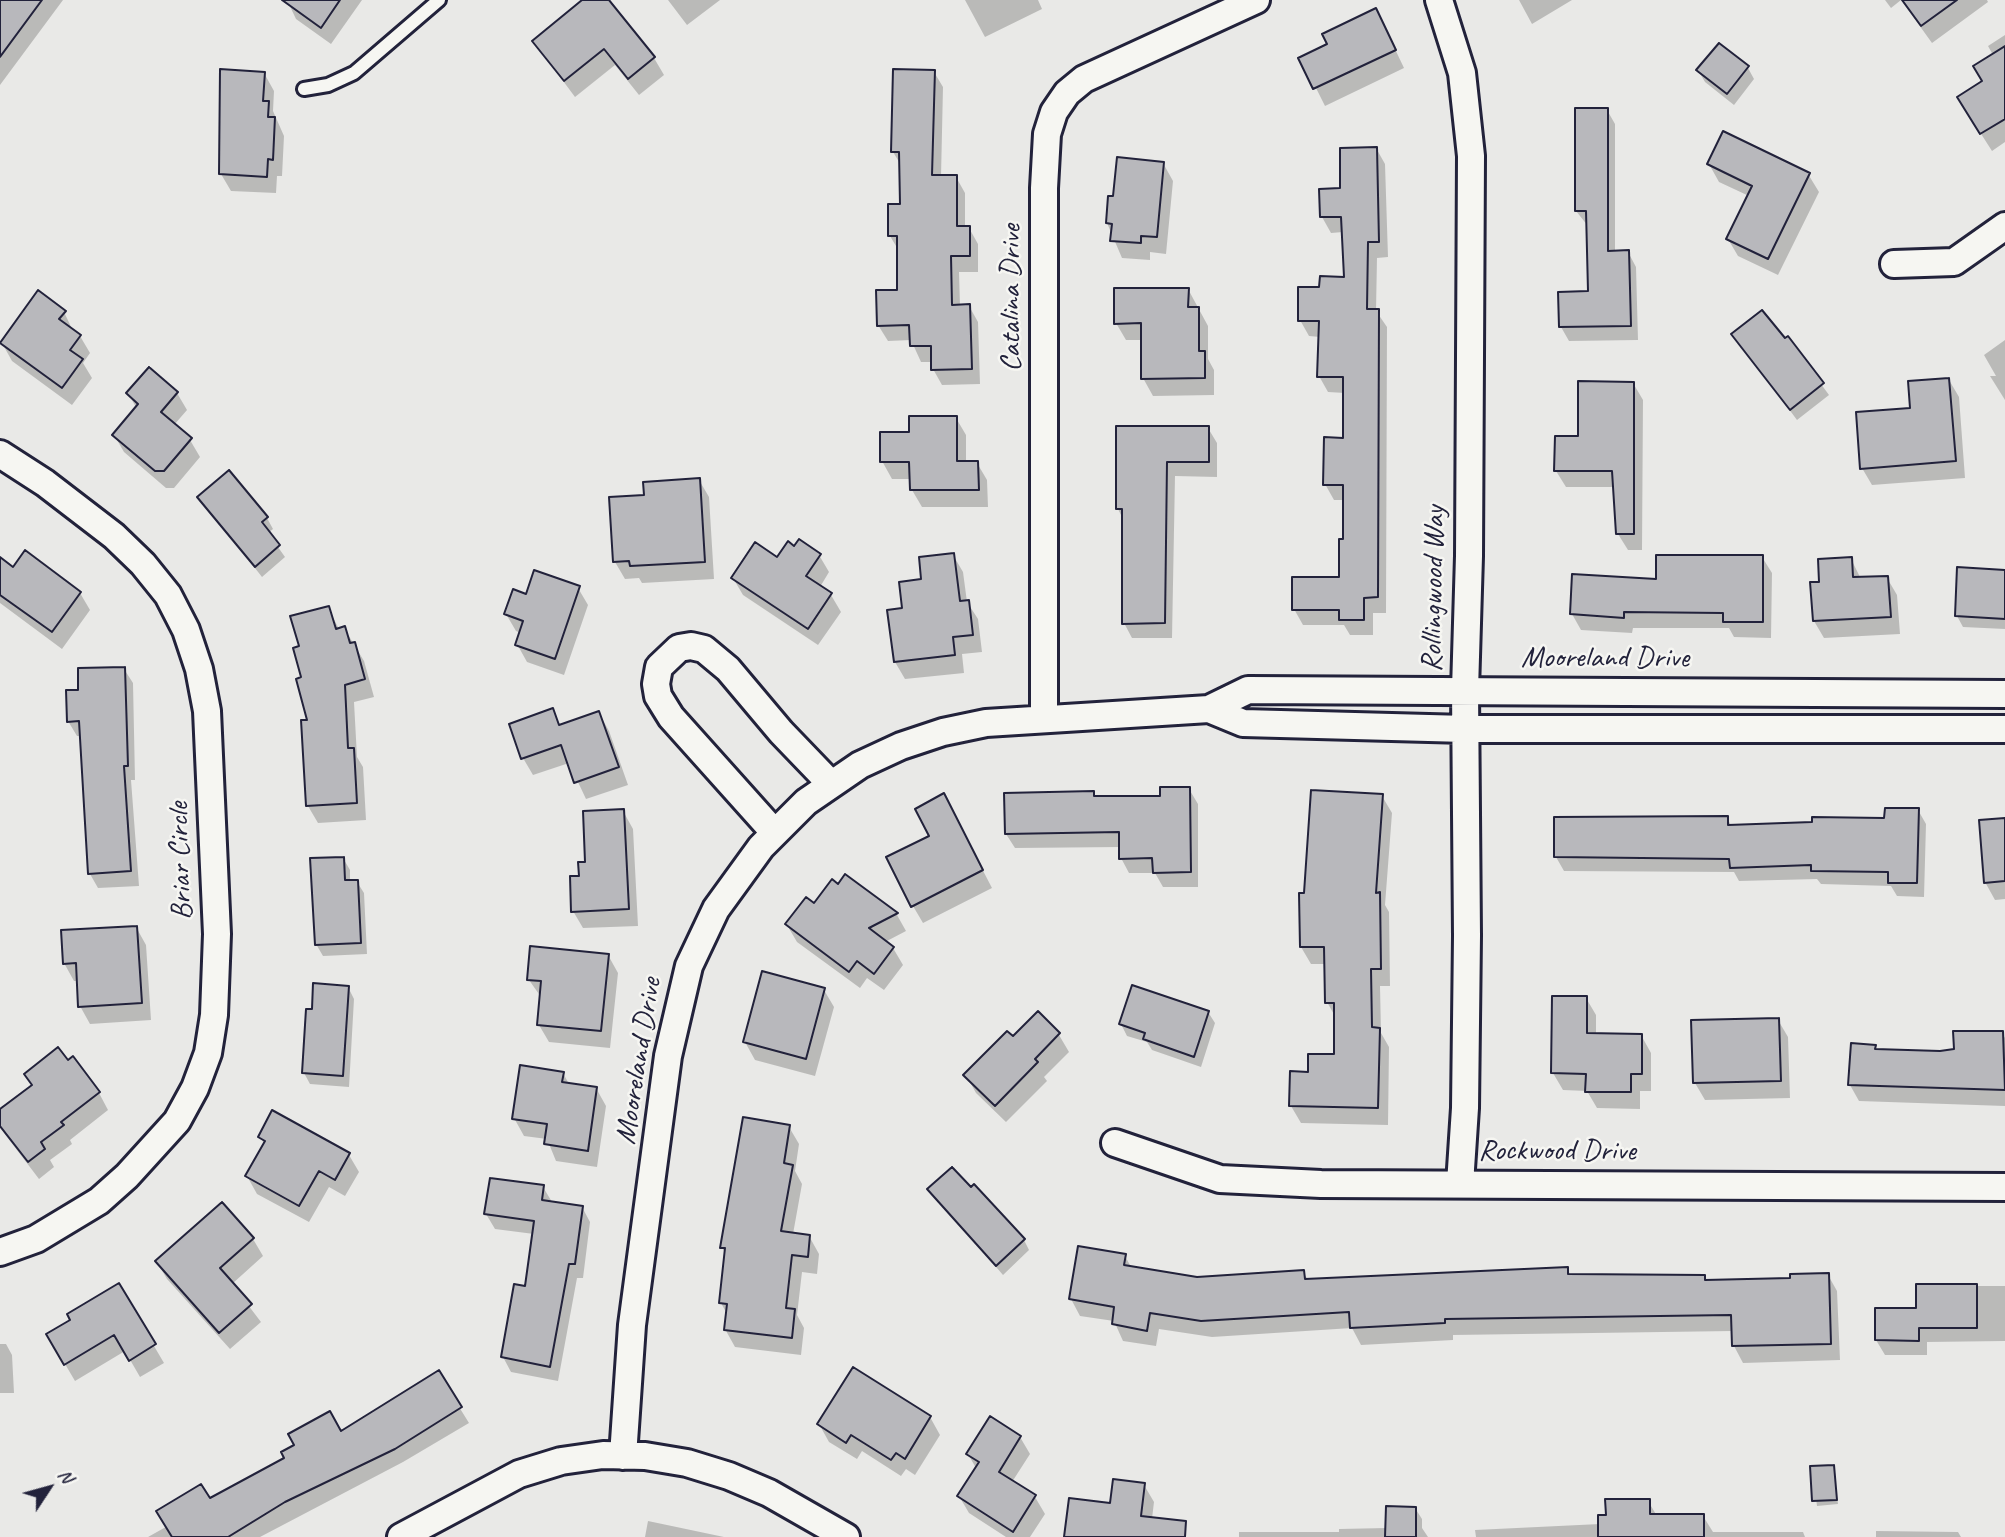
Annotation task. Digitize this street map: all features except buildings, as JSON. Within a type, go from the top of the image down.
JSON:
[{"type":"street","name":"Catalina Drive","points":[[1044,718],[1044,188],[1047,134],[1061,103],[1084,79],[1256,0]]},
{"type":"street","name":"Rollingwood Way","points":[[1439,0],[1462,73],[1471,156],[1469,556],[1465,690],[1466,1028],[1460,1184]]},
{"type":"street","points":[[1894,264],[1954,262],[2005,226]]},
{"type":"street","name":"Briar Circle","points":[[0,454],[114,536],[144,564],[168,595],[186,630],[199,669],[207,711],[218,934],[214,1015],[208,1053],[195,1088],[177,1121],[136,1167],[99,1201],[36,1239],[0,1252]]},
{"type":"street","points":[[775,832],[671,716],[658,696],[656,684],[659,667],[679,648],[691,646],[704,649],[728,669],[781,732],[831,784]]},
{"type":"street","name":"Mooreland Drive","points":[[623,1456],[632,1325],[668,1056],[680,995],[693,957],[716,909],[775,832],[831,784],[860,765],[901,746],[943,732],[986,723],[1209,709],[1248,690],[2005,694]]},
{"type":"street","name":"Mooreland Drive","points":[[1209,709],[1243,723],[1466,729],[2005,729]]},
{"type":"street","name":"Rockwood Drive","points":[[1115,1143],[1220,1179],[1321,1184],[2005,1186]]},
{"type":"street","points":[[401,1537],[519,1474],[561,1461],[623,1456],[687,1463],[729,1476],[769,1493],[846,1537]]},
{"type":"lane","points":[[304,89],[328,85],[354,73],[439,0]]}]
